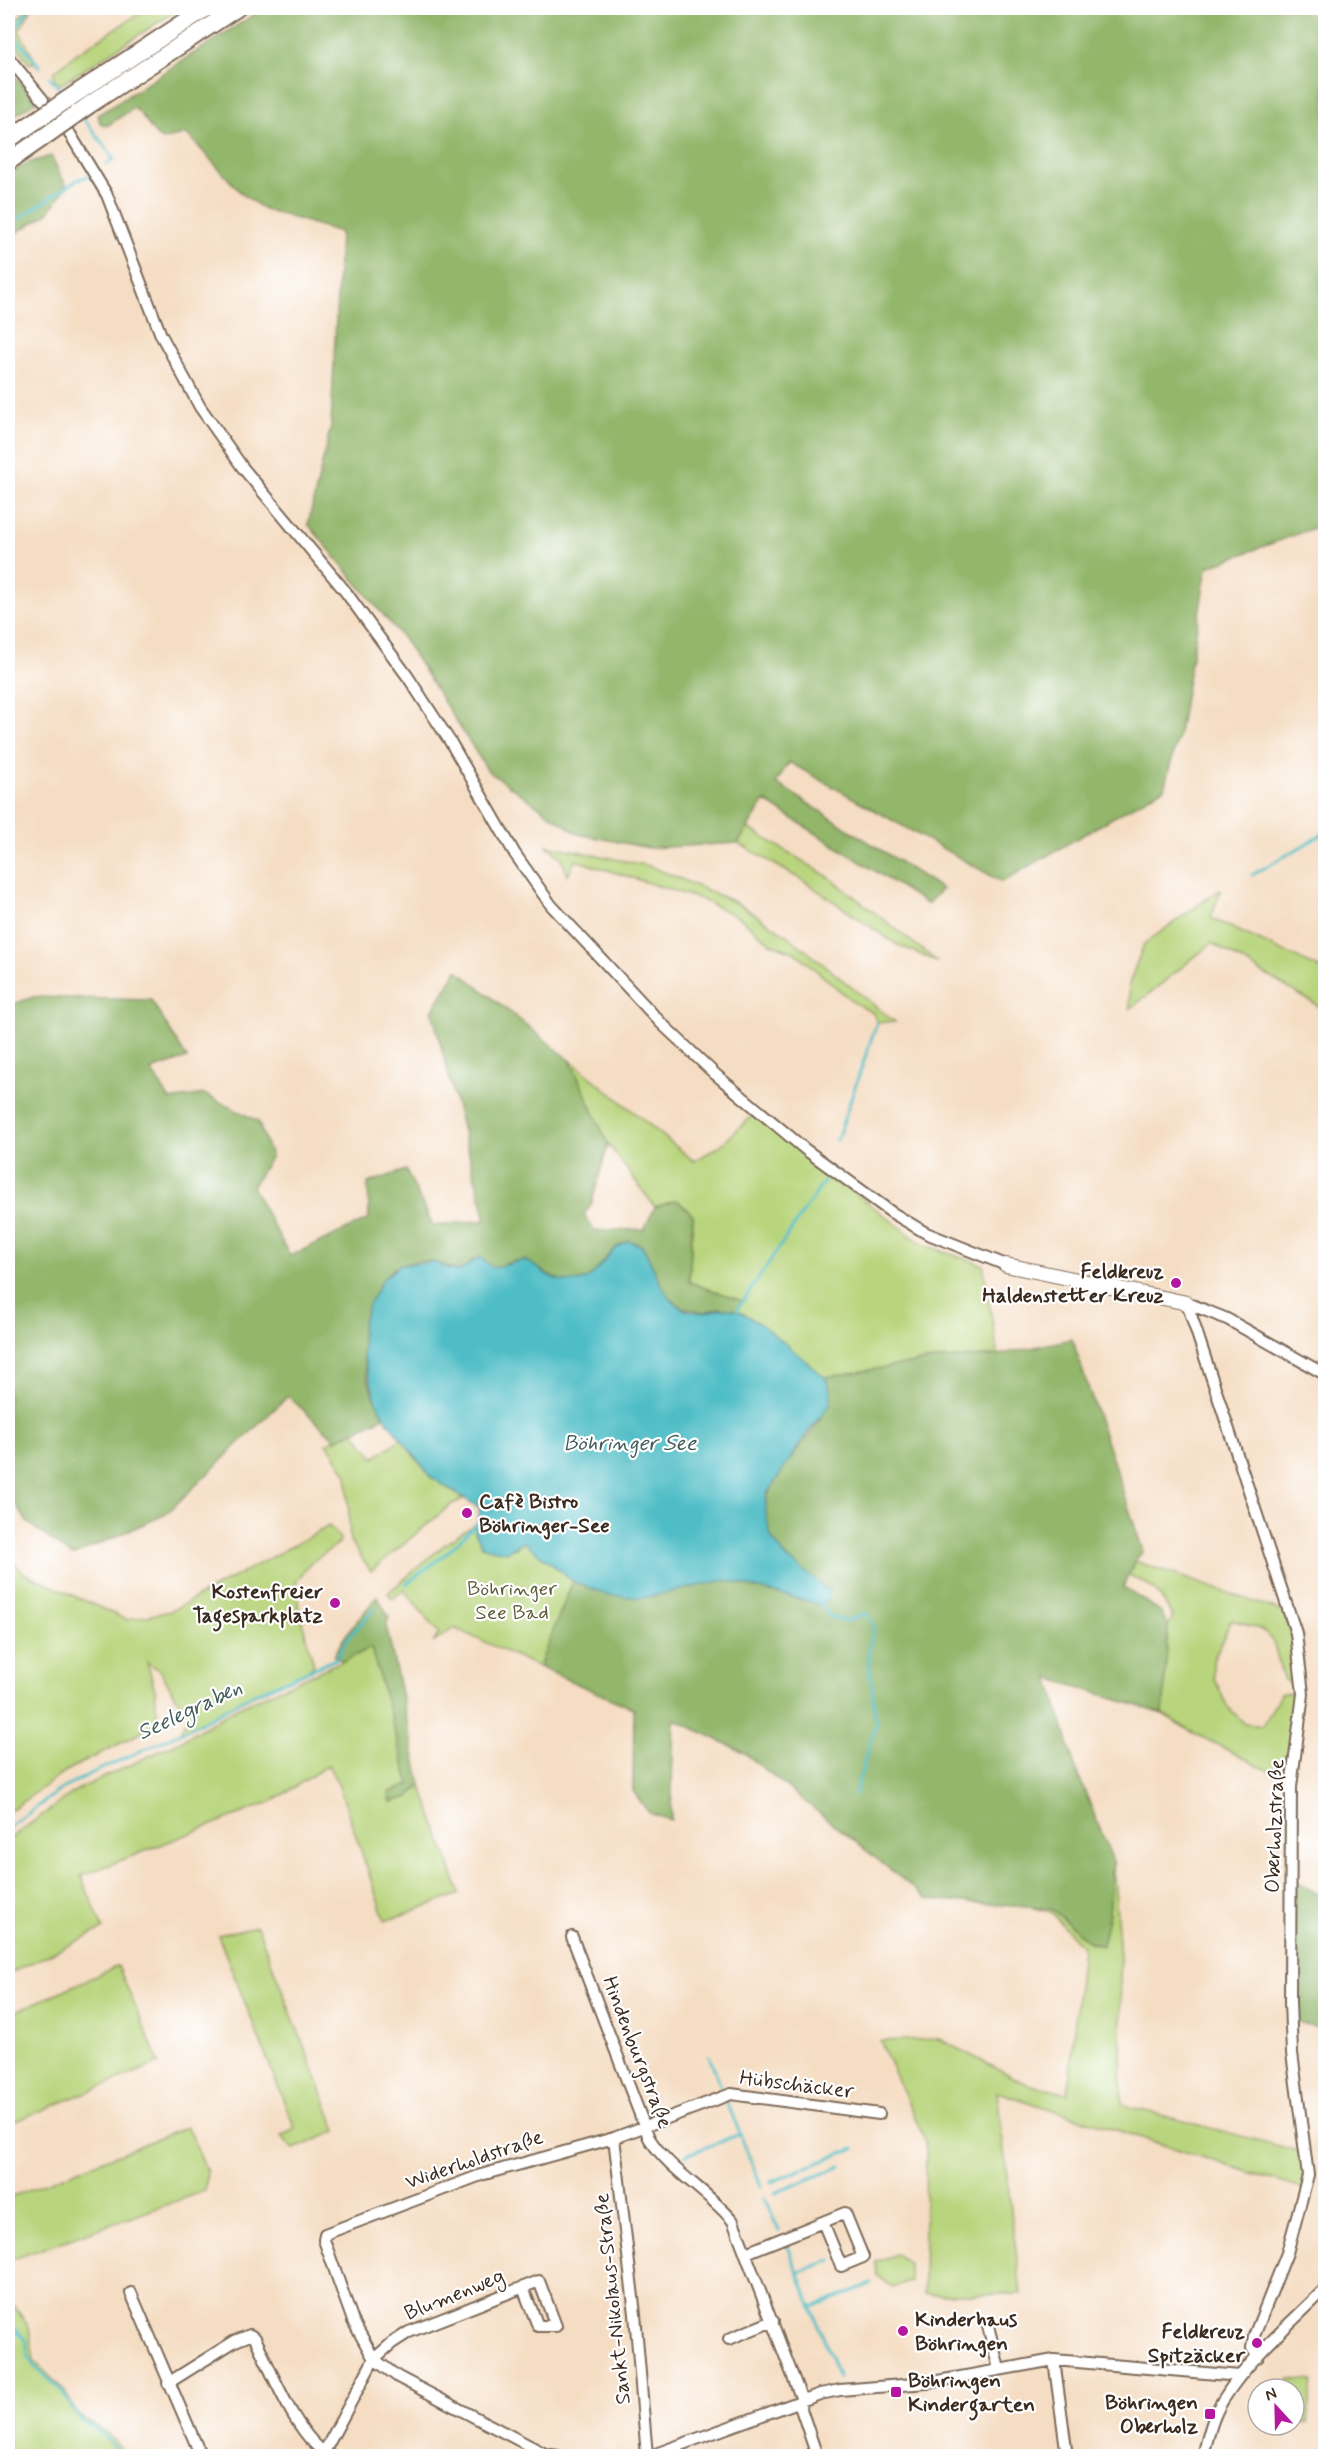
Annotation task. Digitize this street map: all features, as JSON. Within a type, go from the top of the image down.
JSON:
[{"type":"highway","points":[[8,162],[38,141],[85,98],[206,8]]},
{"type":"highway","points":[[8,140],[28,126],[85,98],[237,8]]},
{"type":"main road","points":[[1006,1264],[1186,1303]]},
{"type":"street","points":[[8,57],[43,100]]},
{"type":"street","points":[[70,134],[107,195],[161,335],[200,408],[243,468],[345,591],[408,677],[451,743],[514,854],[564,921],[661,1023],[715,1074],[815,1156],[891,1212],[926,1233],[1006,1264]]},
{"type":"street","points":[[1186,1303],[1227,1319],[1326,1375]]},
{"type":"street","name":"Oberholzstraße","points":[[1186,1303],[1296,1633],[1301,1661],[1303,1694],[1291,1787],[1290,2002],[1292,2053],[1308,2175],[1287,2253],[1254,2336],[1252,2348],[1258,2357]]},
{"type":"street","name":"Hindenburgstraße","points":[[572,1937],[644,2127],[661,2154],[724,2210],[733,2221],[802,2400],[801,2409],[817,2457]]},
{"type":"street","name":"Hübschäcker","points":[[644,2127],[731,2094],[879,2114]]},
{"type":"street","name":"Widerholdstraße","points":[[374,2359],[353,2321],[324,2240],[330,2232],[481,2175],[614,2138],[644,2127]]},
{"type":"street","name":"Sankt-Nikolaus-Straße","points":[[614,2138],[649,2457]]},
{"type":"street","points":[[746,2253],[845,2213],[863,2257],[842,2266],[823,2222]]},
{"type":"street","name":"Blumenweg","points":[[326,2455],[374,2359],[409,2332],[523,2288]]},
{"type":"street","points":[[1203,2457],[1209,2430],[1222,2401],[1240,2376],[1326,2288]]},
{"type":"street","points":[[131,2293],[201,2457]]},
{"type":"street","points":[[729,2339],[773,2321]]},
{"type":"street","points":[[988,2326],[999,2369]]},
{"type":"street","points":[[168,2383],[235,2341],[250,2335],[255,2338],[284,2396],[310,2440],[326,2455]]},
{"type":"street","points":[[374,2359],[398,2376],[456,2408],[545,2454],[558,2457]]},
{"type":"street","points":[[649,2457],[802,2400],[840,2390],[927,2384],[1054,2360],[1240,2376]]},
{"type":"street","points":[[1054,2360],[1067,2457]]},
{"type":"green space","points":[[26,8],[32,8],[19,31],[35,60],[34,63],[29,63],[8,34],[8,13],[14,18],[20,17]]},
{"type":"green space","points":[[148,8],[181,8],[60,85],[54,79],[54,72],[77,53]]},
{"type":"green space","points":[[264,8],[1325,8],[1325,524],[1207,567],[1179,733],[1164,788],[1002,882],[789,762],[776,783],[942,889],[927,904],[765,801],[738,843],[649,848],[578,834],[488,771],[405,641],[308,524],[331,426],[340,232],[264,209],[242,194],[187,134],[162,140],[134,108],[107,126],[100,123],[98,115]]},
{"type":"green space","points":[[8,68],[36,101],[8,120]]},
{"type":"green space","points":[[51,156],[67,187],[47,214],[8,238],[8,175],[28,163]]},
{"type":"green space","points":[[748,828],[829,877],[938,962],[896,944],[802,880],[738,843]]},
{"type":"green space","points":[[546,845],[650,866],[739,904],[788,936],[895,1022],[877,1022],[873,1013],[853,1002],[796,953],[770,943],[740,918],[700,899],[575,860],[568,876],[561,857]]},
{"type":"green space","points":[[1221,889],[1211,918],[1321,969],[1325,967],[1325,1010],[1212,943],[1130,1009],[1129,984],[1144,944]]},
{"type":"green space","points":[[457,970],[570,1060],[608,1144],[591,1205],[584,1214],[594,1231],[644,1229],[655,1207],[677,1200],[693,1215],[689,1282],[742,1301],[737,1310],[719,1308],[703,1312],[681,1307],[666,1294],[642,1246],[632,1242],[617,1247],[591,1276],[573,1282],[556,1278],[524,1262],[515,1261],[493,1268],[474,1259],[459,1270],[430,1261],[398,1266],[387,1274],[377,1290],[365,1322],[363,1338],[363,1354],[370,1386],[384,1417],[336,1440],[288,1396],[166,1514],[72,1556],[27,1522],[8,1492],[8,1006],[33,997],[151,1000],[187,1058],[151,1070],[170,1100],[204,1094],[258,1121],[271,1156],[252,1187],[290,1256],[369,1219],[368,1183],[406,1170],[433,1226],[486,1220],[432,1011]]},
{"type":"green space","points":[[570,1060],[694,1161],[720,1146],[753,1115],[922,1244],[983,1265],[998,1355],[933,1360],[825,1377],[737,1310],[741,1301],[689,1282],[693,1215],[677,1200],[655,1207],[608,1144]]},
{"type":"green space","points":[[1072,1339],[1143,1551],[1135,1561],[1123,1587],[1160,1611],[1168,1626],[1163,1714],[1049,1678],[1075,1767],[1113,1861],[1109,1913],[1102,1946],[1089,1942],[1052,1909],[927,1899],[743,1752],[674,1719],[671,1820],[649,1813],[633,1791],[634,1709],[539,1667],[573,1581],[607,1595],[676,1591],[709,1581],[725,1580],[822,1605],[828,1599],[829,1591],[777,1547],[765,1519],[767,1499],[775,1481],[814,1429],[824,1411],[830,1394],[825,1377],[933,1360],[998,1355]]},
{"type":"green space","points":[[354,1432],[374,1458],[402,1438],[428,1473],[464,1499],[452,1504],[371,1571],[350,1541],[347,1475],[327,1443]]},
{"type":"green space","name":"Böhringer See Bad","points":[[479,1521],[475,1532],[483,1547],[515,1549],[524,1542],[573,1581],[539,1667],[454,1628],[433,1643],[439,1633],[404,1590],[392,1599],[388,1593],[444,1545]]},
{"type":"green space","points":[[329,1526],[340,1538],[339,1543],[312,1562],[296,1581],[299,1610],[314,1665],[305,1673],[252,1696],[179,1734],[188,1716],[160,1671],[147,1662],[155,1690],[158,1724],[66,1771],[8,1812],[8,1557],[24,1573],[127,1620],[171,1611]]},
{"type":"green space","points":[[1135,1561],[1284,1612],[1292,1634],[1296,1679],[1290,1683],[1284,1680],[1274,1646],[1266,1633],[1247,1624],[1231,1620],[1213,1661],[1214,1677],[1227,1706],[1245,1724],[1263,1726],[1281,1693],[1294,1694],[1296,1703],[1288,1775],[1281,1777],[1190,1731],[1163,1714],[1168,1626],[1173,1618],[1156,1591],[1129,1575]]},
{"type":"green space","points":[[377,1596],[389,1617],[386,1625],[421,1785],[409,1797],[391,1802],[389,1792],[410,1785],[371,1648],[343,1661],[334,1656],[343,1639]]},
{"type":"green space","points":[[371,1648],[410,1785],[409,1797],[421,1785],[460,1894],[385,1921],[339,1786],[328,1765],[273,1801],[81,1876],[103,1929],[8,1974],[8,1840],[77,1790],[181,1741],[237,1708]]},
{"type":"green space","points":[[1113,1861],[1120,1958],[1122,2105],[1306,2153],[1305,2190],[997,2092],[1021,2294],[924,2294],[926,2142],[880,2041],[939,2039],[1027,2084],[1068,2094],[1082,1947],[1051,1912],[1029,1907],[1052,1909],[1089,1942],[1109,1913]]},
{"type":"green space","points":[[1291,1879],[1325,1898],[1325,2030],[1291,2020]]},
{"type":"green space","points":[[257,1926],[337,2131],[294,2149],[281,2136],[295,2129],[218,1935]]},
{"type":"green space","points":[[118,1966],[159,2063],[8,2124],[8,2015]]},
{"type":"green space","points":[[187,2127],[207,2171],[205,2191],[8,2261],[8,2198]]},
{"type":"green space","points":[[896,2254],[908,2263],[911,2281],[892,2287],[877,2275],[876,2262]]},
{"type":"green space","points":[[8,2297],[29,2327],[34,2361],[63,2389],[78,2415],[107,2433],[128,2456],[8,2456],[8,2375],[15,2367],[14,2356],[8,2348]]},
{"type":"green space","points":[[1306,2380],[1312,2381],[1308,2423],[1306,2423]]},
{"type":"water","name":"Böhringer See","points":[[629,1241],[642,1246],[664,1290],[680,1307],[691,1311],[726,1309],[740,1312],[772,1333],[825,1377],[831,1391],[830,1405],[806,1435],[766,1495],[766,1515],[771,1537],[786,1557],[829,1591],[828,1599],[822,1605],[725,1580],[643,1598],[607,1595],[573,1581],[524,1542],[506,1552],[483,1547],[475,1532],[480,1508],[432,1478],[384,1417],[377,1403],[363,1355],[362,1325],[368,1306],[383,1279],[400,1265],[435,1262],[451,1270],[459,1271],[480,1257],[493,1268],[524,1260],[556,1279],[571,1282],[582,1281],[590,1277],[618,1247]]},
{"type":"waterway","points":[[30,8],[12,33],[40,67]]},
{"type":"waterway","points":[[50,77],[64,95]]},
{"type":"waterway","points":[[82,116],[114,159],[107,164]]},
{"type":"waterway","points":[[8,226],[77,180],[88,176]]},
{"type":"waterway","points":[[1252,875],[1323,834],[1326,836]]},
{"type":"waterway","points":[[837,1140],[877,1022]]},
{"type":"waterway","points":[[737,1310],[825,1180]]},
{"type":"waterway","name":"Seelegraben","points":[[406,1584],[448,1552],[479,1521]]},
{"type":"waterway","points":[[822,1605],[829,1616],[846,1621],[866,1613],[874,1626],[868,1653],[876,1723],[855,1794]]},
{"type":"waterway","name":"Seelegraben","points":[[8,1828],[60,1790],[90,1774],[189,1729],[252,1695],[336,1659],[347,1639],[374,1609]]},
{"type":"waterway","points":[[709,2056],[721,2087]]},
{"type":"waterway","points":[[727,2102],[761,2186]]},
{"type":"waterway","points":[[686,2155],[740,2134]]},
{"type":"waterway","points":[[771,2182],[854,2148]]},
{"type":"waterway","points":[[775,2193],[841,2166]]},
{"type":"waterway","points":[[764,2198],[779,2231]]},
{"type":"waterway","points":[[787,2244],[839,2378]]},
{"type":"waterway","points":[[798,2273],[831,2260]]},
{"type":"waterway","points":[[812,2307],[871,2284]]},
{"type":"waterway","points":[[8,2319],[26,2341],[28,2355],[34,2366],[60,2389],[80,2419],[102,2434],[123,2456]]},
{"type":"place","name":"Feldkreuz Haldenstetter Kreuz","points":[[1176,1283]]},
{"type":"place","name":"Cafè Bistro Böhringer-See","points":[[467,1513]]},
{"type":"place","name":"Kostenfreier Tagesparkplatz","points":[[335,1603]]},
{"type":"place","name":"Kinderhaus Böhringen","points":[[903,2331]]},
{"type":"place","name":"Feldkreuz Spitzäcker","points":[[1257,2343]]},
{"type":"place","name":"Böhringen Kindergarten","points":[[896,2392]]},
{"type":"place","name":"Böhringen Oberholz","points":[[1210,2414]]}]
